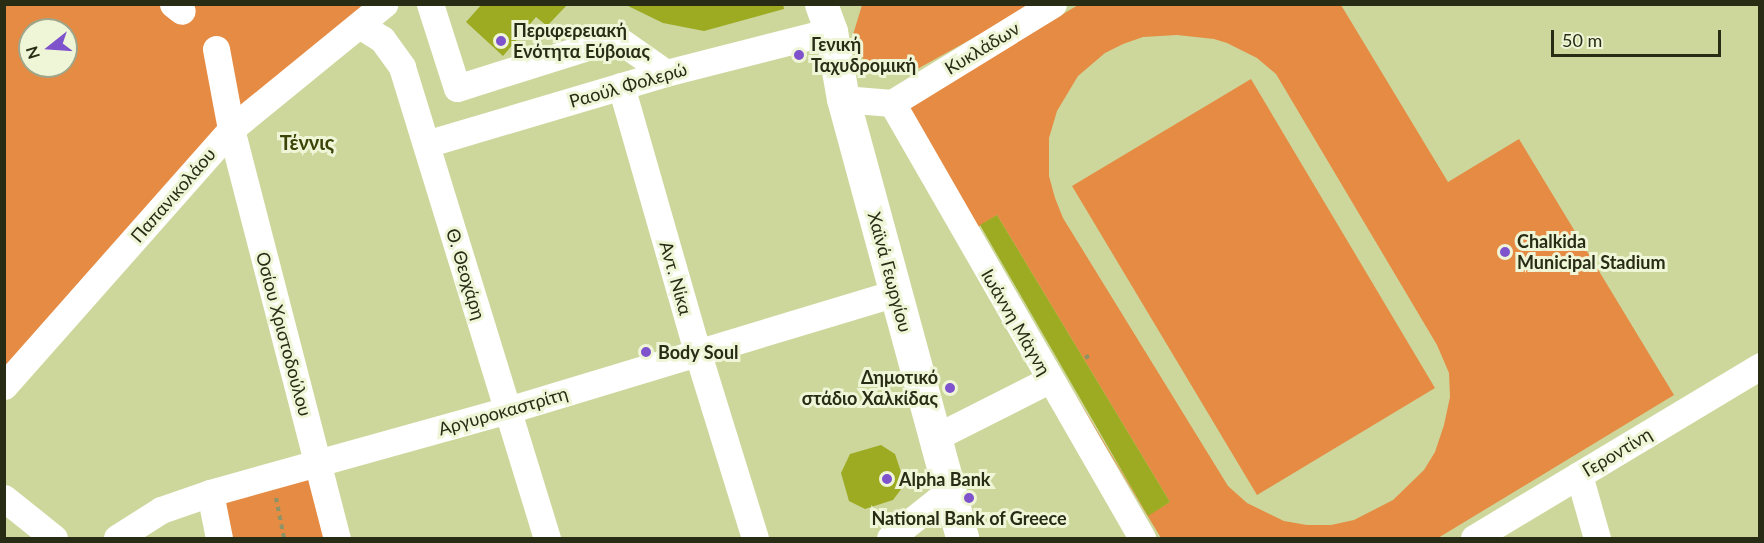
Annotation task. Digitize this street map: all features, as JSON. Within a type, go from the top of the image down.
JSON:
[{"type":"main road","name":"Χαϊνά Γεωργίου","points":[[826,18],[843,99],[962,538]]},
{"type":"street","name":"Παπανικολάου","points":[[4,386],[231,129],[361,26],[384,4]]},
{"type":"street","points":[[430,4],[457,88],[616,38],[666,73]]},
{"type":"street","name":"Κυκλάδων","points":[[892,103],[1053,4]]},
{"type":"street","name":"Ραούλ Φολερώ","points":[[426,144],[666,73],[826,18]]},
{"type":"street","name":"Θ. Θεοχάρη","points":[[361,26],[382,39],[397,57],[547,538]]},
{"type":"street","name":"Οσίου Χριστοδούλου","points":[[216,49],[231,129],[337,538]]},
{"type":"street","name":"Αντ. Νίκα","points":[[621,86],[698,354],[755,538]]},
{"type":"street","points":[[843,99],[892,103]]},
{"type":"street","name":"Ιωάννη Μὰγνη","points":[[892,103],[1049,380],[1142,538]]},
{"type":"street","name":"Αργυροκαστρίτη","points":[[117,538],[161,510],[210,493],[508,410],[698,354],[895,292]]},
{"type":"street","name":"Γεροντίνη","points":[[1474,538],[1760,366]]},
{"type":"street","points":[[936,437],[1049,380]]},
{"type":"street","points":[[1579,475],[1597,538]]},
{"type":"street","points":[[890,538],[949,491]]},
{"type":"street","points":[[210,493],[219,538]]},
{"type":"street","points":[[4,498],[54,538]]},
{"type":"path","points":[[1085,358],[1092,354]]},
{"type":"path","points":[[272,477],[284,538]]},
{"type":"shaded area","points":[[5,5],[373,5],[5,376]]},
{"type":"shaded area","points":[[862,5],[1033,5],[910,73],[871,73],[852,38]]},
{"type":"shaded area","points":[[1078,5],[1341,5],[1448,182],[1519,139],[1674,395],[1438,538],[1161,538],[903,111]],"holes":[[[1177,35],[1214,39],[1227,43],[1257,58],[1276,74],[1437,345],[1449,373],[1450,397],[1444,425],[1435,452],[1424,470],[1393,500],[1354,520],[1331,525],[1307,525],[1284,521],[1247,503],[1228,486],[1063,218],[1055,198],[1049,176],[1049,138],[1057,111],[1078,76],[1105,53],[1123,44],[1143,37]],[[997,215],[1170,502],[1148,515],[975,229]]]},
{"type":"shaded area","points":[[1251,79],[1435,388],[1257,495],[1072,186]]},
{"type":"shaded area","points":[[318,464],[337,538],[219,538],[210,493]]},
{"type":"building","name":"Περιφερειακή Ενότητα Εύβοιας","points":[[482,4],[568,4],[547,26],[536,17],[503,56],[466,22]]},
{"type":"building","points":[[624,4],[783,4],[784,9],[704,31],[663,23]]},
{"type":"building","points":[[997,215],[1170,502],[1148,516],[980,225]]},
{"type":"building","points":[[881,445],[895,454],[905,484],[893,500],[865,509],[849,501],[841,473],[850,454]]},
{"type":"place","name":"Περιφερειακή Ενότητα Εύβοιας","points":[[501,41]]},
{"type":"place","name":"Γενική Ταχυδρομική","points":[[799,55]]},
{"type":"place","name":"Chalkida Municipal Stadium","points":[[1505,252]]},
{"type":"place","name":"Body Soul","points":[[646,352]]},
{"type":"place","name":"Δημοτικό στάδιο Χαλκίδας","points":[[950,388]]},
{"type":"place","name":"Alpha Bank","points":[[887,479]]},
{"type":"place","name":"National Bank of Greece","points":[[969,498]]},
{"type":"district","name":"Τέννις","points":[[307,142]]}]
